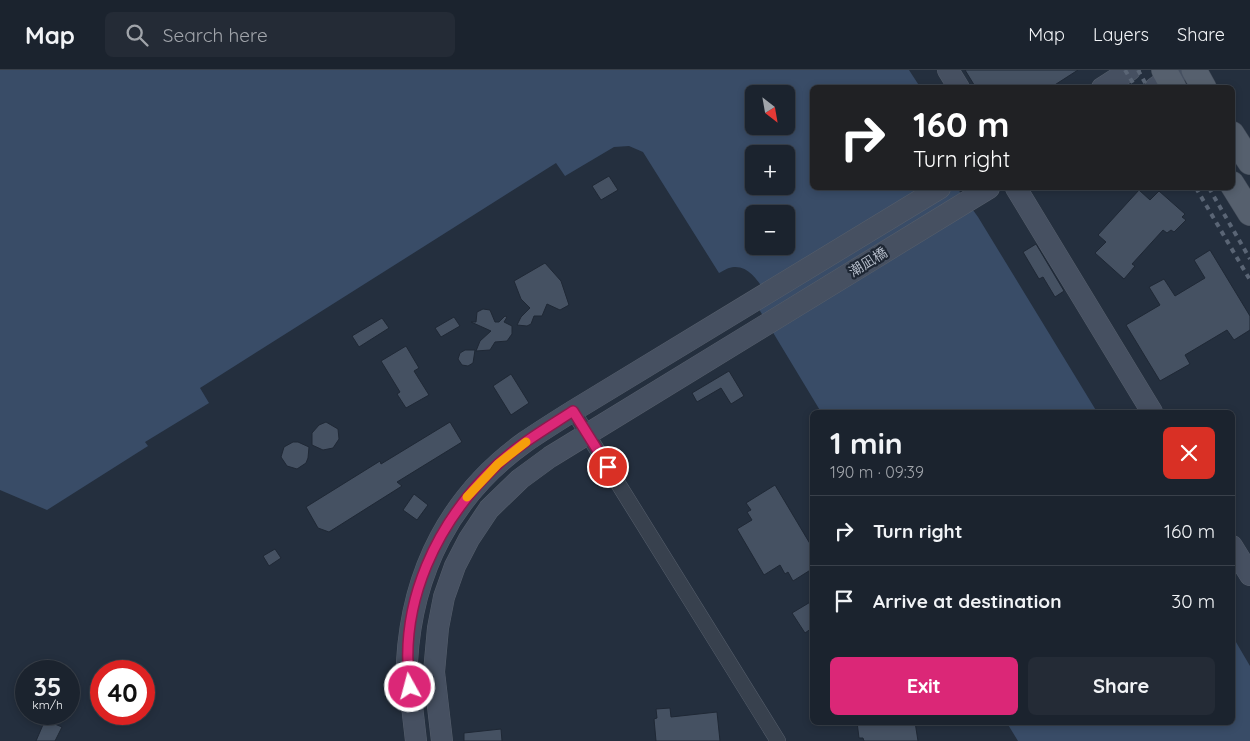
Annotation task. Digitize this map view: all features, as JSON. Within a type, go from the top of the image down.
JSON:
[{"type":"main road","points":[[1194,70],[1202,85]]},
{"type":"main road","points":[[1235,139],[1250,162]]},
{"type":"main road","points":[[1235,189],[1250,213]]},
{"type":"street","points":[[948,70],[957,85]]},
{"type":"street","points":[[1107,85],[1130,70]]},
{"type":"street","name":"潮凪橋","points":[[416,741],[407,664],[417,592],[431,556],[447,524],[468,494],[524,443],[573,411],[937,190]]},
{"type":"street","name":"潮凪橋","points":[[442,741],[434,672],[438,628],[444,598],[455,566],[469,539],[489,509],[520,479],[550,457],[986,190]]},
{"type":"street","points":[[1017,190],[1151,410]]},
{"type":"street","points":[[573,411],[778,741]]},
{"type":"street","points":[[1235,551],[1250,575]]},
{"type":"water","points":[[0,70],[909,70],[919,85],[810,85],[810,190],[958,190],[978,217],[1096,410],[820,410],[754,301],[767,294],[757,280],[740,267],[730,268],[719,273],[643,152],[629,146],[614,147],[565,176],[556,163],[200,388],[209,403],[145,442],[148,446],[47,510],[0,490]]},
{"type":"water","points":[[1235,640],[1250,666],[1250,741],[1018,741],[1008,725],[1235,725]]},
{"type":"building","points":[[965,70],[1078,70],[1055,85],[974,85]]},
{"type":"building","points":[[609,176],[618,190],[601,200],[592,186]]},
{"type":"building","points":[[1139,190],[1150,200],[1159,191],[1185,214],[1182,217],[1186,220],[1174,232],[1171,230],[1167,233],[1163,230],[1132,264],[1135,266],[1124,279],[1095,253],[1106,242],[1098,235]]},
{"type":"building","points":[[1036,244],[1064,291],[1055,297],[1043,277],[1039,279],[1023,252]]},
{"type":"building","points":[[1210,250],[1250,316],[1250,330],[1234,340],[1227,330],[1185,355],[1190,364],[1160,381],[1126,325],[1160,305],[1149,287],[1164,279],[1175,296],[1205,278],[1194,260]]},
{"type":"building","points":[[545,263],[561,281],[569,305],[560,310],[547,304],[542,316],[534,316],[531,324],[527,326],[517,325],[521,317],[530,308],[521,299],[514,281]]},
{"type":"building","points":[[483,309],[490,310],[495,322],[499,322],[505,316],[507,317],[504,322],[512,326],[512,334],[507,341],[495,342],[490,350],[476,351],[480,341],[491,331],[471,322],[476,322],[477,312]]},
{"type":"building","points":[[454,317],[460,326],[441,337],[435,328]]},
{"type":"building","points":[[382,318],[389,328],[359,347],[352,336]]},
{"type":"building","points":[[406,346],[419,368],[414,371],[429,395],[406,408],[397,394],[400,392],[381,361]]},
{"type":"building","points":[[465,350],[475,350],[473,363],[468,366],[462,365],[458,359],[460,353]]},
{"type":"building","points":[[729,371],[744,396],[731,404],[721,388],[697,402],[692,393]]},
{"type":"building","points":[[511,374],[529,403],[511,415],[493,386]]},
{"type":"building","points":[[326,422],[338,429],[339,439],[333,448],[323,450],[312,445],[312,433],[319,425]]},
{"type":"building","points":[[450,422],[462,442],[397,482],[402,486],[329,532],[318,528],[306,507],[380,461],[381,464]]},
{"type":"building","points":[[293,442],[309,447],[306,463],[297,469],[287,466],[281,457],[284,447]]},
{"type":"building","points":[[775,485],[810,544],[810,570],[793,581],[788,572],[785,574],[780,565],[764,575],[737,529],[752,520],[747,512],[751,510],[746,503]]},
{"type":"building","points":[[414,494],[428,505],[417,520],[403,510]]},
{"type":"building","points":[[275,549],[281,558],[269,566],[263,556]]},
{"type":"building","points":[[810,602],[810,629],[805,633],[792,613]]},
{"type":"building","points":[[670,708],[671,717],[717,712],[720,741],[656,741],[654,719],[657,718],[656,709]]},
{"type":"building","points":[[43,725],[62,727],[55,741],[36,741]]},
{"type":"building","points":[[857,725],[915,725],[918,741],[864,741],[863,738],[859,738]]},
{"type":"building","points":[[501,729],[502,741],[464,741],[464,733]]},
{"type":"railway","points":[[1125,70],[1134,85]]},
{"type":"railway","points":[[1138,70],[1146,85]]},
{"type":"railway","points":[[1197,190],[1250,280]]},
{"type":"railway","points":[[1210,190],[1250,259]]},
{"type":"slow traffic","points":[[467,497],[498,464],[526,442]]},
{"type":"route","points":[[410,687],[407,664],[417,592],[431,556],[447,524],[468,494],[498,464],[524,443],[573,411],[608,467]]}]
